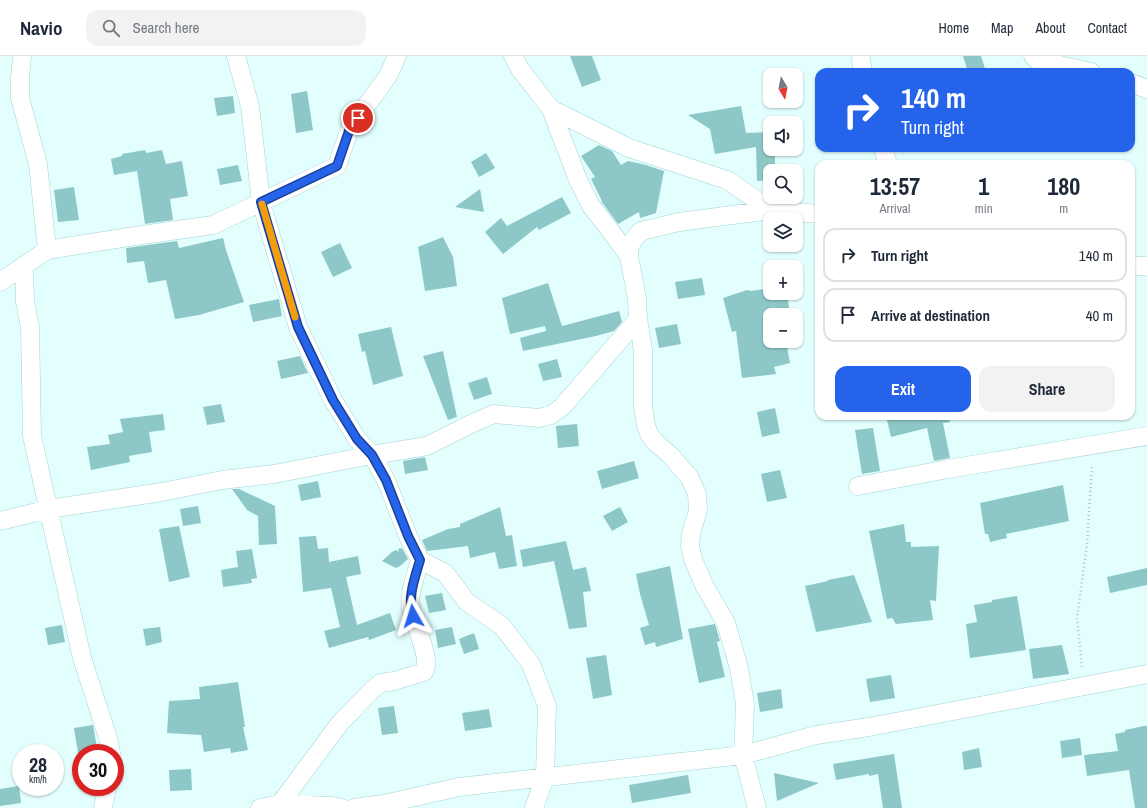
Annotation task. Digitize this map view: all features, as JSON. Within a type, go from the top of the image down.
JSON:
[{"type":"street","points":[[22,56],[20,98],[38,164],[47,250]]},
{"type":"street","points":[[236,56],[250,106],[261,202],[298,327],[333,400],[357,439],[372,455],[386,480],[408,536],[420,560],[445,573],[467,602],[502,626],[531,664],[547,706],[545,777],[534,808]]},
{"type":"street","points":[[0,282],[47,250],[213,225],[337,166],[350,128],[388,76],[397,56]]},
{"type":"street","points":[[513,56],[520,69],[551,109],[578,180],[591,206],[629,256]]},
{"type":"street","points":[[1033,56],[1037,60],[1073,68]]},
{"type":"street","points":[[1135,84],[1147,89]]},
{"type":"street","points":[[551,109],[629,148],[727,180],[771,210]]},
{"type":"street","points":[[757,808],[743,755],[745,704],[738,668],[726,623],[704,585],[693,559],[690,546],[691,534],[698,510],[697,494],[690,478],[670,455],[655,442],[649,434],[646,425],[643,407],[643,350],[638,319],[637,299],[629,256],[630,246],[634,238],[641,231],[679,222],[771,210],[815,214]]},
{"type":"street","points":[[24,265],[25,302],[30,327],[32,436],[82,658],[109,744]]},
{"type":"street","points":[[1135,266],[1147,266]]},
{"type":"street","points":[[0,521],[49,510],[162,492],[222,480],[274,474],[427,446],[494,414],[538,418],[551,415],[562,407],[638,319]]},
{"type":"street","points":[[858,486],[948,469],[1147,436]]},
{"type":"street","points":[[280,804],[340,723],[373,689],[381,683],[421,674],[427,668],[427,658],[410,608],[411,596],[420,560]]},
{"type":"street","points":[[354,808],[384,806],[459,787],[743,755],[816,735],[869,727],[1147,674]]},
{"type":"street","points":[[103,808],[105,796]]},
{"type":"street","points":[[260,808],[280,804],[332,806],[342,808]]},
{"type":"path","points":[[1084,686],[1077,618],[1087,545],[1093,445]]},
{"type":"building","points":[[570,56],[592,56],[601,80],[582,87]]},
{"type":"building","points":[[963,56],[981,56],[985,68],[967,68]]},
{"type":"building","points":[[307,91],[313,130],[296,133],[291,94]]},
{"type":"building","points":[[233,96],[235,113],[217,116],[214,98]]},
{"type":"building","points":[[741,106],[746,133],[763,132],[763,156],[775,156],[775,164],[763,164],[763,181],[757,181],[756,147],[715,154],[710,129],[688,115]]},
{"type":"building","points":[[599,145],[612,151],[621,165],[628,161],[664,171],[656,213],[640,218],[639,212],[618,224],[601,201],[591,179],[595,177],[581,156]]},
{"type":"building","points":[[145,150],[146,153],[162,150],[166,164],[182,161],[188,196],[170,199],[173,220],[145,224],[137,171],[114,175],[111,159],[122,156],[122,154]]},
{"type":"building","points":[[486,153],[495,168],[479,177],[471,162]]},
{"type":"building","points":[[238,165],[242,181],[220,185],[217,169]]},
{"type":"building","points":[[74,187],[79,220],[58,222],[54,190]]},
{"type":"building","points":[[480,189],[484,212],[455,207]]},
{"type":"building","points":[[562,197],[571,213],[539,230],[537,227],[503,254],[485,232],[501,218],[507,226]]},
{"type":"building","points":[[443,237],[453,257],[457,286],[425,291],[418,247]]},
{"type":"building","points":[[223,238],[244,302],[199,315],[175,319],[166,280],[148,283],[144,261],[127,263],[126,248],[177,241],[179,248]]},
{"type":"building","points":[[340,243],[352,268],[333,277],[321,252]]},
{"type":"building","points":[[702,278],[705,295],[678,299],[675,282]]},
{"type":"building","points":[[548,283],[562,326],[619,311],[622,322],[614,331],[523,351],[520,338],[546,331],[545,326],[510,334],[502,298]]},
{"type":"building","points":[[763,289],[763,300],[788,300],[789,308],[763,308],[763,348],[787,348],[790,363],[774,367],[776,374],[742,378],[736,331],[732,332],[723,298],[747,290],[751,291]]},
{"type":"building","points":[[279,299],[282,316],[253,322],[249,305]]},
{"type":"building","points":[[677,324],[681,344],[659,348],[655,328]]},
{"type":"building","points":[[391,327],[403,376],[373,385],[365,351],[362,352],[358,334]]},
{"type":"building","points":[[443,351],[457,417],[448,420],[423,356]]},
{"type":"building","points":[[300,356],[308,373],[281,379],[277,361]]},
{"type":"building","points":[[557,359],[562,377],[543,381],[538,364]]},
{"type":"building","points":[[487,377],[492,394],[474,400],[468,383]]},
{"type":"building","points":[[221,404],[225,422],[207,425],[203,407]]},
{"type":"building","points":[[775,408],[780,433],[762,437],[757,412]]},
{"type":"building","points":[[163,414],[165,430],[149,432],[152,452],[129,456],[130,462],[91,470],[87,447],[110,444],[108,435],[123,432],[120,419]]},
{"type":"building","points":[[887,420],[950,420],[950,422],[943,423],[950,458],[934,461],[927,428],[891,437]]},
{"type":"building","points":[[577,424],[579,446],[558,448],[556,426]]},
{"type":"building","points":[[873,428],[880,471],[862,474],[855,430]]},
{"type":"building","points":[[425,457],[428,470],[405,474],[403,461]]},
{"type":"building","points":[[634,461],[639,478],[602,489],[597,471]]},
{"type":"building","points":[[780,470],[787,498],[767,502],[761,474]]},
{"type":"building","points":[[318,481],[321,497],[301,501],[298,485]]},
{"type":"building","points":[[1063,485],[1069,521],[1006,534],[1007,538],[990,542],[988,534],[985,534],[980,503]]},
{"type":"building","points":[[232,489],[239,489],[275,506],[277,544],[259,545],[258,516],[247,510]]},
{"type":"building","points":[[198,506],[201,523],[183,526],[180,509]]},
{"type":"building","points":[[500,507],[506,536],[512,535],[517,566],[499,569],[495,552],[470,558],[468,546],[427,551],[422,540],[448,529],[460,527],[460,524]]},
{"type":"building","points":[[620,507],[628,522],[612,531],[603,516]]},
{"type":"building","points":[[904,524],[906,542],[911,542],[911,547],[939,546],[936,601],[930,600],[933,620],[896,624],[892,618],[887,619],[869,531]]},
{"type":"building","points":[[179,526],[190,577],[169,582],[159,529]]},
{"type":"building","points":[[316,536],[318,549],[328,548],[329,562],[358,556],[361,574],[346,577],[357,625],[390,613],[396,630],[369,640],[368,637],[329,648],[324,631],[340,627],[331,588],[303,592],[299,537]]},
{"type":"building","points":[[566,541],[573,570],[586,567],[591,591],[583,592],[587,627],[569,629],[554,561],[523,567],[520,550]]},
{"type":"building","points":[[402,548],[408,559],[400,566],[396,568],[382,561],[392,552],[396,550],[399,552],[398,549]]},
{"type":"building","points":[[252,549],[257,578],[251,579],[252,583],[223,587],[221,570],[238,567],[236,551]]},
{"type":"building","points":[[670,566],[683,639],[656,647],[655,642],[645,645],[640,628],[649,625],[636,574]]},
{"type":"building","points":[[1147,568],[1147,585],[1110,593],[1107,577]]},
{"type":"building","points":[[854,575],[872,622],[816,632],[805,586]]},
{"type":"building","points":[[442,593],[446,610],[429,613],[425,596]]},
{"type":"building","points":[[1017,596],[1026,650],[970,658],[966,624],[977,622],[974,605],[992,602],[992,600]]},
{"type":"building","points":[[715,624],[720,641],[717,642],[725,677],[699,683],[688,629]]},
{"type":"building","points":[[62,625],[65,642],[48,645],[45,628]]},
{"type":"building","points":[[160,627],[162,642],[146,646],[143,629]]},
{"type":"building","points":[[452,627],[456,644],[438,648],[435,630]]},
{"type":"building","points":[[474,633],[479,649],[464,654],[459,639]]},
{"type":"building","points":[[1062,645],[1069,674],[1033,679],[1029,649]]},
{"type":"building","points":[[606,655],[612,695],[593,699],[586,658]]},
{"type":"building","points":[[891,675],[895,698],[870,702],[866,679]]},
{"type":"building","points":[[238,682],[245,727],[243,727],[248,750],[231,753],[230,748],[204,752],[201,735],[167,733],[169,701],[200,699],[199,687]]},
{"type":"building","points":[[781,689],[783,708],[760,712],[757,693]]},
{"type":"building","points":[[394,706],[398,733],[382,735],[378,708]]},
{"type":"building","points":[[489,709],[492,727],[465,731],[462,713]]},
{"type":"building","points":[[93,725],[96,744],[77,744],[74,728]]},
{"type":"building","points":[[1147,726],[1147,808],[1135,808],[1129,770],[1087,776],[1084,755],[1118,751],[1115,734]]},
{"type":"building","points":[[1080,738],[1082,755],[1062,758],[1060,741]]},
{"type":"building","points":[[979,748],[982,767],[964,770],[962,752]]},
{"type":"building","points":[[894,754],[902,808],[883,808],[878,774],[869,776],[869,774],[836,780],[833,764]]},
{"type":"building","points":[[191,769],[192,790],[170,791],[169,770]]},
{"type":"building","points":[[774,773],[819,783],[777,801]]},
{"type":"building","points":[[688,775],[691,793],[632,803],[629,785]]},
{"type":"building","points":[[12,787],[12,796],[20,796],[21,803],[0,806],[0,789]]},
{"type":"slow traffic","points":[[262,204],[295,317]]},
{"type":"route","points":[[358,118],[350,128],[337,166],[261,202],[298,327],[333,400],[357,439],[372,455],[386,480],[408,536],[420,560],[411,596],[410,608],[413,616]]}]
